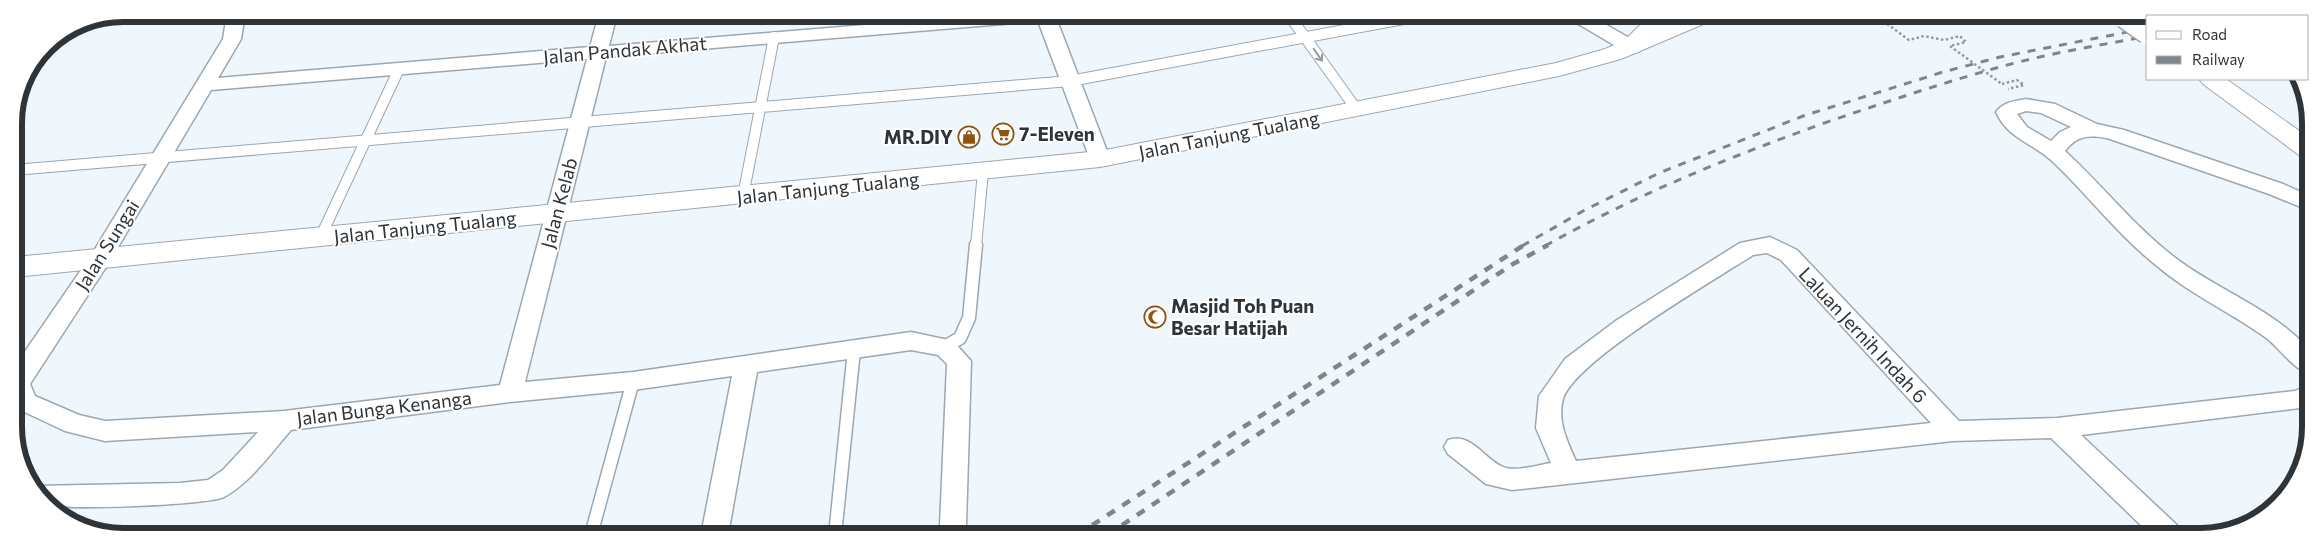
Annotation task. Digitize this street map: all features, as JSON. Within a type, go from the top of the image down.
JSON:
[{"type":"main road","points":[[1631,47],[1656,22]]},
{"type":"main road","name":"Jalan Tanjung Tualang","points":[[23,267],[1100,159],[1559,69],[1631,47],[1689,22]]},
{"type":"main road","points":[[2134,22],[2146,31]]},
{"type":"main road","points":[[2213,80],[2302,145]]},
{"type":"street","points":[[1589,22],[1631,47]]},
{"type":"street","name":"Jalan Sungai","points":[[22,374],[100,259],[232,39],[235,23]]},
{"type":"street","name":"Jalan Kelab","points":[[510,393],[606,23]]},
{"type":"street","name":"Jalan Pandak Akhat","points":[[204,85],[956,23]]},
{"type":"street","points":[[1049,23],[1100,159]]},
{"type":"street","points":[[2302,200],[2117,134],[2090,128],[2043,107],[2026,104],[2014,105],[2006,112],[2010,122],[2023,134],[2054,152],[2139,239],[2168,263],[2266,326],[2302,356]]},
{"type":"street","points":[[2054,152],[2062,139],[2075,132],[2090,128]]},
{"type":"street","name":"Laluan Jernih Indah 6","points":[[1568,472],[1549,428],[1552,396],[1574,365],[1625,326],[1748,248],[1770,245],[1789,256],[1953,431]]},
{"type":"street","name":"Jalan Bunga Kenanga","points":[[25,402],[74,424],[105,430],[284,421],[510,393],[633,381],[911,341],[945,347]]},
{"type":"street","points":[[945,347],[959,361],[945,528]]},
{"type":"street","points":[[715,528],[746,365]]},
{"type":"street","name":"Jalan Sungai","points":[[22,396],[25,402]]},
{"type":"street","points":[[1457,447],[1495,476],[1512,479],[1953,431],[2057,428],[2302,399]]},
{"type":"street","points":[[49,495],[180,494],[213,490],[232,478],[284,421]]},
{"type":"street","points":[[2057,428],[2161,527]]},
{"type":"lane","points":[[1294,22],[1357,110]]},
{"type":"lane","points":[[23,169],[760,108],[1070,80],[1385,22]]},
{"type":"lane","points":[[743,196],[774,38]]},
{"type":"lane","points":[[320,238],[399,69]]},
{"type":"lane","points":[[945,347],[960,338],[969,318],[983,172]]},
{"type":"lane","points":[[836,528],[854,350]]},
{"type":"lane","points":[[593,528],[633,381]]},
{"type":"path","points":[[1883,22],[1908,40],[1924,36],[1944,40],[1960,36],[1966,42],[1950,46],[2002,84],[2017,80],[2024,85],[2008,89]]},
{"type":"railway","points":[[1522,246],[1583,211],[1659,173],[1803,116],[1943,72],[2000,57],[2146,28]]},
{"type":"railway","points":[[1545,246],[1651,192],[1759,147],[1833,120],[1944,83],[2011,64],[2062,52],[2146,36]]},
{"type":"railway","points":[[1089,528],[1524,245]]},
{"type":"railway","points":[[1118,528],[1513,264],[1548,245]]},
{"type":"place","name":"7-Eleven","points":[[1003,134]]},
{"type":"place","name":"MR.DIY","points":[[969,137]]},
{"type":"place","name":"Masjid Toh Puan Besar Hatijah","points":[[1155,317]]}]
